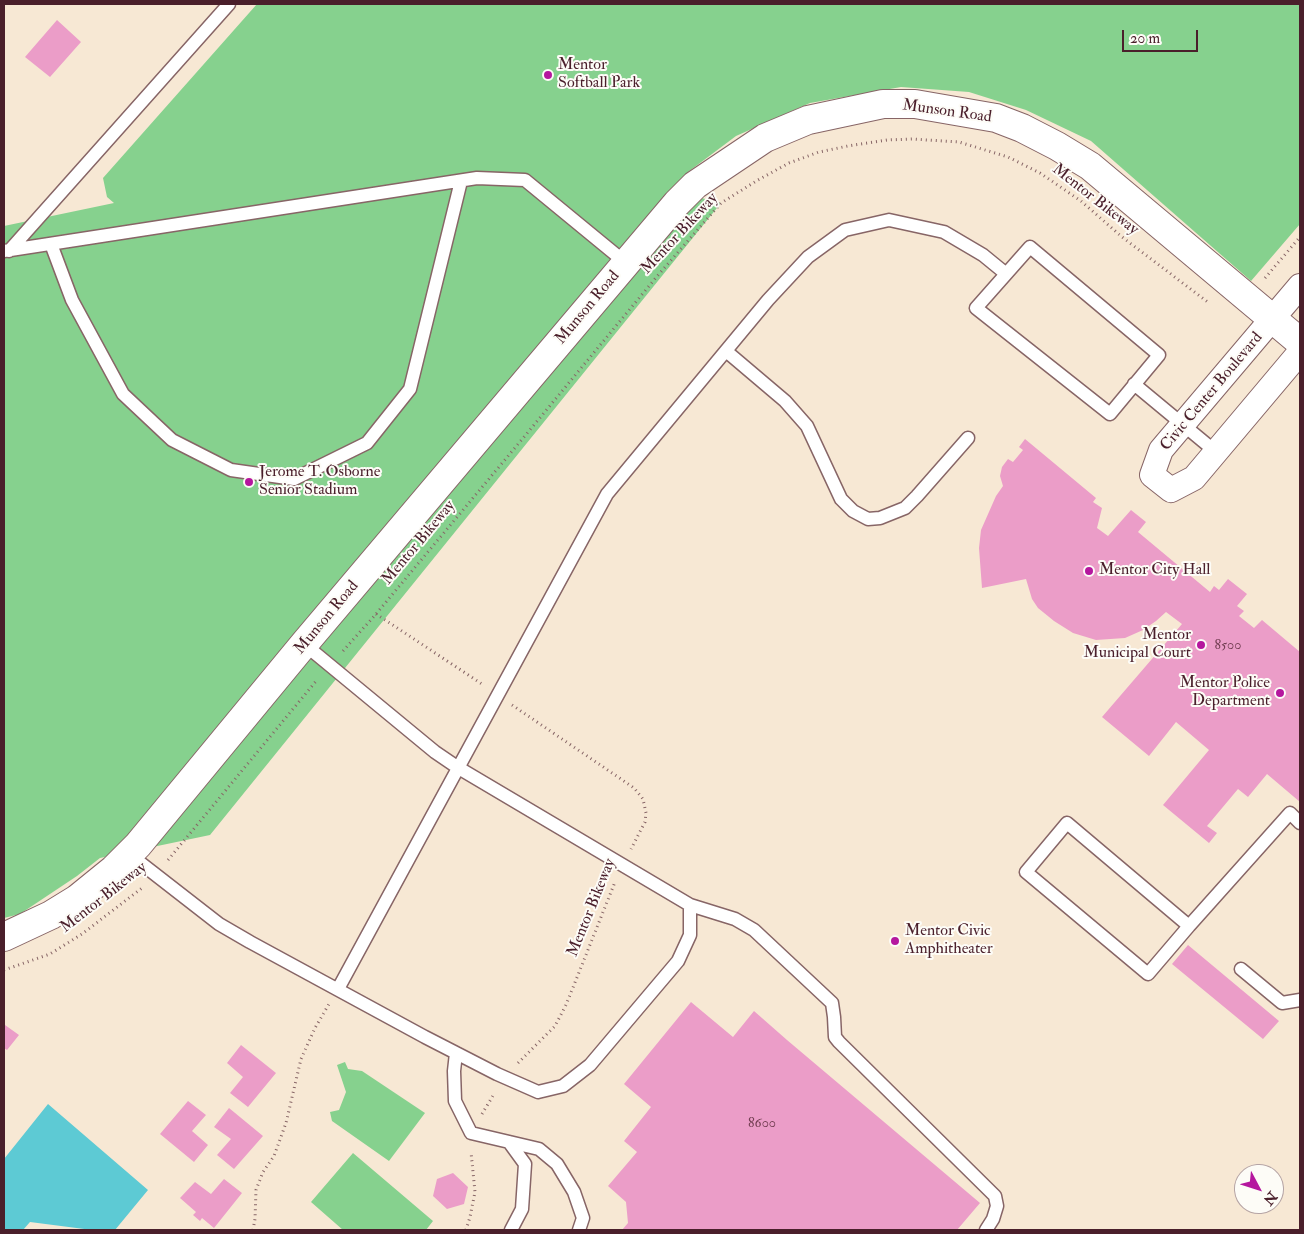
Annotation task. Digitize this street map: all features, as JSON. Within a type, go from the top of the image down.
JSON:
[{"type":"street","name":"Munson Road","points":[[4,937],[51,915],[77,899],[97,884],[129,854],[626,263],[695,185],[765,138],[808,120],[883,104],[916,104],[996,118],[1022,128],[1090,166],[1300,342]]},
{"type":"street","name":"Civic Center Boulevard","points":[[1300,286],[1161,450],[1152,475],[1171,490],[1194,478],[1300,352]]},
{"type":"lane","points":[[6,251],[229,4]]},
{"type":"lane","points":[[6,251],[477,178],[525,180],[626,263]]},
{"type":"lane","points":[[51,244],[72,300],[123,394],[172,440],[231,470],[294,479],[367,443],[410,389],[461,181]]},
{"type":"lane","points":[[338,989],[607,494],[768,300],[808,257],[845,230],[889,220],[944,232],[983,254],[1005,273]]},
{"type":"lane","points":[[1030,247],[1158,355],[1134,384],[1110,414],[976,308],[1030,247]]},
{"type":"lane","points":[[726,351],[785,401],[806,426],[841,499],[852,511],[868,519],[880,518],[904,508],[918,496],[968,438]]},
{"type":"lane","points":[[1134,384],[1216,452]]},
{"type":"lane","points":[[304,644],[457,767],[690,905],[735,919],[754,930],[832,1003],[835,1037],[839,1042],[995,1196],[997,1206],[993,1219],[986,1230]]},
{"type":"lane","points":[[1189,926],[1067,823],[1026,872],[1148,974],[1290,813],[1300,823]]},
{"type":"lane","points":[[129,854],[219,924],[456,1052],[538,1092],[563,1086],[590,1065],[678,961],[690,935],[690,905]]},
{"type":"lane","points":[[1241,969],[1282,1003],[1300,1000]]},
{"type":"lane","points":[[456,1052],[454,1071],[455,1101],[471,1133],[539,1149],[557,1164],[574,1192],[583,1218],[579,1230]]},
{"type":"lane","points":[[509,1142],[525,1164],[522,1209],[511,1230]]},
{"type":"path","name":"Mentor Bikeway","points":[[4,970],[50,954],[82,934],[132,896],[156,874],[330,665],[376,614],[659,274],[721,203],[789,163],[819,152],[888,140],[933,139],[959,142],[1008,157],[1040,173],[1081,201],[1122,237],[1215,308]]},
{"type":"path","points":[[1264,279],[1300,237]]},
{"type":"path","name":"Mentor Bikeway","points":[[376,614],[634,788],[643,799],[646,813],[645,822],[622,865],[566,1005],[555,1026],[504,1077],[471,1133]]},
{"type":"path","points":[[253,1230],[256,1190],[263,1172],[274,1156],[286,1123],[301,1059],[315,1028],[338,989]]},
{"type":"path","points":[[466,1230],[475,1192],[471,1157],[471,1133]]},
{"type":"green space","name":"Jerome T. Osborne Senior Stadium","points":[[257,4],[1300,4],[1300,224],[1251,281],[1091,141],[1026,110],[969,92],[901,87],[810,103],[736,136],[688,172],[670,190],[721,203],[210,835],[100,858],[77,876],[20,914],[4,918],[4,226],[114,203],[107,197],[103,178]]},
{"type":"green space","points":[[345,1062],[348,1069],[362,1071],[425,1113],[389,1161],[332,1121],[330,1112],[339,1110],[346,1092],[337,1065]]},
{"type":"green space","points":[[353,1153],[433,1221],[426,1230],[343,1230],[311,1202]]},
{"type":"water","points":[[48,1104],[148,1190],[115,1230],[92,1230],[30,1222],[23,1230],[4,1230],[4,1159]]},
{"type":"building","points":[[57,20],[81,42],[50,77],[25,57]]},
{"type":"building","points":[[1025,439],[1096,498],[1093,502],[1102,508],[1097,528],[1108,536],[1131,510],[1146,522],[1138,532],[1210,592],[1214,586],[1219,590],[1228,579],[1247,594],[1237,606],[1244,611],[1239,616],[1254,628],[1262,620],[1300,652],[1300,802],[1267,774],[1248,797],[1238,789],[1207,826],[1217,833],[1209,843],[1163,805],[1209,750],[1176,722],[1149,756],[1102,717],[1182,624],[1166,612],[1143,630],[1125,638],[1096,640],[1073,633],[1038,608],[1032,599],[1026,579],[982,588],[979,548],[981,530],[996,496],[1003,486],[1000,476],[1002,467],[1008,459],[1013,462],[1023,450],[1019,447]]},
{"type":"building","points":[[1188,945],[1279,1021],[1263,1039],[1172,964]]},
{"type":"building","points":[[691,1002],[733,1037],[754,1011],[980,1203],[957,1230],[622,1230],[628,1223],[626,1202],[608,1186],[637,1152],[624,1141],[651,1107],[624,1084]]},
{"type":"building","points":[[5,1025],[19,1035],[7,1050],[4,1048]]},
{"type":"building","points":[[241,1045],[276,1073],[248,1107],[230,1093],[243,1077],[227,1063]]},
{"type":"building","points":[[188,1101],[206,1115],[192,1131],[208,1145],[194,1162],[160,1134]]},
{"type":"building","points":[[229,1108],[263,1136],[234,1169],[217,1155],[231,1139],[214,1127]]},
{"type":"building","points":[[453,1173],[468,1187],[464,1204],[447,1209],[433,1196],[437,1179]]},
{"type":"building","points":[[224,1179],[242,1193],[214,1228],[202,1218],[200,1221],[193,1215],[196,1212],[180,1198],[195,1182],[211,1194]]},
{"type":"place","name":"Mentor Softball Park","points":[[548,75]]},
{"type":"place","name":"Jerome T. Osborne Senior Stadium","points":[[249,482]]},
{"type":"place","name":"Mentor City Hall","points":[[1089,571]]},
{"type":"place","name":"Mentor Municipal Court","points":[[1201,645]]},
{"type":"place","name":"Mentor Police Department","points":[[1280,693]]},
{"type":"place","name":"Mentor Civic Amphitheater","points":[[895,941]]}]
